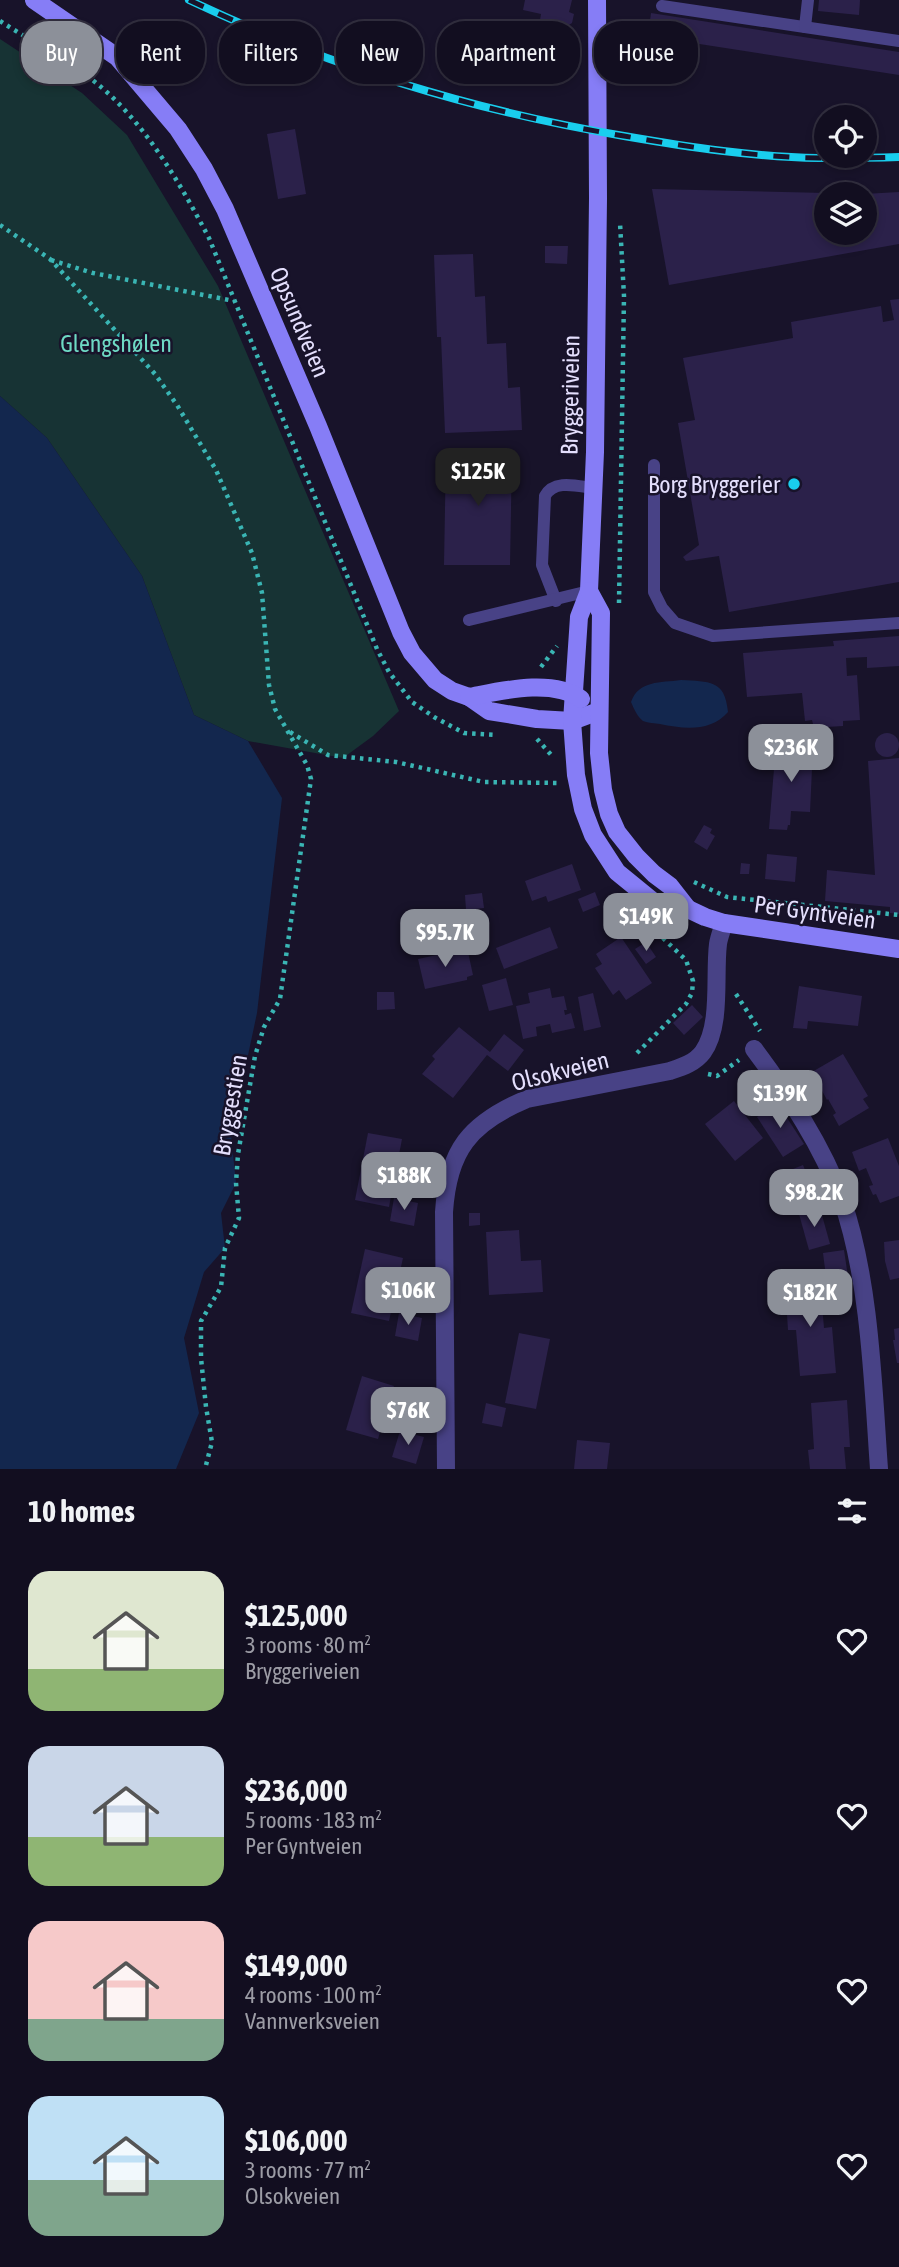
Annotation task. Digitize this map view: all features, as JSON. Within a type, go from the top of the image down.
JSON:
[{"type":"main road","name":"Opsundveien","points":[[34,0],[117,57],[178,129],[204,169],[225,209],[412,653],[435,680],[452,691],[469,697],[488,711],[537,719],[572,721],[599,711]]},
{"type":"main road","name":"Bryggeriveien","points":[[597,0],[598,198],[593,488],[589,591],[579,617],[572,721],[576,775],[583,809],[593,835],[617,872],[655,903],[688,909]]},
{"type":"main road","name":"Bryggeriveien","points":[[589,591],[601,613],[599,753],[609,814],[617,832],[636,856],[670,886],[688,909]]},
{"type":"main road","points":[[469,697],[540,687],[574,694],[599,711]]},
{"type":"main road","name":"Per Gyntveien","points":[[688,909],[724,923],[899,950]]},
{"type":"street","points":[[689,1064],[702,1054],[712,1032],[718,943],[724,923]]},
{"type":"street","points":[[756,1052],[790,1100],[820,1151],[842,1200],[851,1229],[864,1301],[879,1469]]},
{"type":"street","name":"Olsokveien","points":[[446,1469],[444,1212],[448,1178],[460,1149],[480,1126],[527,1099],[650,1075],[689,1064]]},
{"type":"lane","points":[[805,27],[808,0]]},
{"type":"lane","points":[[662,6],[899,41]]},
{"type":"lane","points":[[654,465],[654,592],[662,608],[675,623],[713,636],[899,624]]},
{"type":"lane","points":[[556,601],[542,565],[545,496],[560,485],[593,488]]},
{"type":"lane","points":[[469,620],[589,591]]},
{"type":"path","points":[[0,21],[95,83],[135,123],[183,188],[209,238],[389,673],[412,702],[434,717],[464,733],[500,735]]},
{"type":"path","points":[[0,225],[50,259],[93,273],[234,301]]},
{"type":"path","name":"Bryggestien","points":[[50,259],[155,374],[216,470],[252,554],[262,593],[275,709],[307,765],[311,779],[280,999],[264,1027],[255,1056],[238,1153],[236,1182],[239,1218],[225,1248],[221,1287],[201,1321],[201,1358],[212,1442],[205,1469]]},
{"type":"path","points":[[541,675],[541,666],[563,638]]},
{"type":"path","points":[[288,731],[328,755],[396,762],[484,782],[563,783]]},
{"type":"path","points":[[535,737],[549,749],[557,761]]},
{"type":"path","points":[[637,1053],[686,1004],[692,993],[693,981],[686,960],[643,920]]},
{"type":"path","points":[[689,1064],[717,1076],[756,1052],[764,1038],[732,987]]},
{"type":"green space","name":"Glengshølen","points":[[0,39],[21,53],[21,84],[68,84],[82,93],[127,135],[218,286],[399,711],[373,736],[343,758],[248,741],[194,715],[142,576],[47,438],[0,396]]},
{"type":"water","points":[[0,396],[47,438],[142,576],[194,715],[248,741],[282,798],[257,1013],[231,1135],[236,1183],[221,1213],[225,1248],[204,1272],[184,1338],[199,1413],[176,1469],[0,1469]]},
{"type":"water","points":[[681,680],[714,684],[723,693],[728,712],[714,723],[688,728],[643,721],[631,702],[639,690],[651,684]]},
{"type":"building","points":[[525,0],[572,0],[569,12],[574,14],[572,21],[544,21],[540,20],[541,14],[523,10]]},
{"type":"building","points":[[819,0],[860,0],[859,15],[818,11]]},
{"type":"building","points":[[651,13],[899,52],[899,75],[698,44],[698,21],[650,21]]},
{"type":"building","points":[[295,129],[306,194],[278,199],[267,134]]},
{"type":"building","points":[[652,189],[814,193],[814,245],[877,245],[877,193],[899,192],[899,244],[669,285]]},
{"type":"building","points":[[545,246],[568,246],[567,264],[545,263]]},
{"type":"building","points":[[473,254],[475,297],[485,296],[487,344],[506,343],[508,388],[520,387],[522,430],[445,433],[434,255]]},
{"type":"building","name":"Borg Bryggerier","points":[[899,299],[899,582],[729,612],[719,556],[686,561],[683,557],[699,545],[678,423],[695,420],[683,358],[793,338],[791,322],[881,306],[883,322],[894,320],[890,300]]},
{"type":"building","points":[[448,451],[512,452],[510,565],[444,565]]},
{"type":"building","points":[[899,636],[899,666],[867,668],[867,657],[846,658],[847,676],[857,675],[860,720],[843,721],[843,726],[827,727],[827,731],[815,732],[812,720],[805,721],[802,693],[747,697],[743,653],[834,646],[833,641]]},
{"type":"building","points":[[887,733],[895,737],[899,745],[895,753],[887,757],[879,753],[875,745],[879,737]]},
{"type":"building","points":[[776,745],[813,747],[810,812],[791,811],[787,830],[769,829]]},
{"type":"building","points":[[899,758],[899,914],[890,913],[890,907],[825,901],[827,870],[875,875],[868,761]]},
{"type":"building","points":[[704,825],[712,829],[710,833],[715,836],[707,850],[694,842]]},
{"type":"building","points":[[767,854],[797,857],[795,882],[765,879]]},
{"type":"building","points":[[741,863],[750,864],[749,874],[740,874]]},
{"type":"building","points":[[572,864],[581,890],[548,902],[546,896],[532,901],[525,881]]},
{"type":"building","points":[[595,892],[600,905],[583,912],[578,899]]},
{"type":"building","points":[[482,893],[484,908],[466,910],[465,895]]},
{"type":"building","points":[[550,927],[558,948],[504,969],[496,948]]},
{"type":"building","points":[[621,937],[652,983],[626,1000],[619,990],[613,995],[595,968],[602,964],[596,954]]},
{"type":"building","points":[[646,942],[656,957],[646,964],[635,949]]},
{"type":"building","points":[[460,950],[461,954],[468,952],[473,975],[467,977],[467,980],[425,989],[418,959]]},
{"type":"building","points":[[506,978],[513,1005],[489,1011],[482,985]]},
{"type":"building","points":[[799,986],[862,996],[858,1026],[808,1021],[807,1029],[793,1028]]},
{"type":"building","points":[[550,988],[552,998],[564,996],[567,1010],[564,1010],[565,1015],[571,1013],[575,1028],[552,1033],[550,1024],[536,1027],[537,1036],[523,1039],[516,1006],[530,1003],[528,993]]},
{"type":"building","points":[[377,992],[394,992],[395,1009],[377,1010]]},
{"type":"building","points":[[593,993],[601,1027],[584,1031],[578,997]]},
{"type":"building","points":[[692,1005],[703,1017],[684,1035],[673,1023]]},
{"type":"building","points":[[459,1027],[490,1052],[504,1034],[524,1050],[508,1071],[487,1055],[453,1098],[422,1074],[435,1059],[432,1056]]},
{"type":"building","points":[[843,1054],[868,1096],[863,1099],[869,1108],[839,1126],[833,1115],[836,1113],[812,1072]]},
{"type":"building","points":[[734,1101],[763,1138],[735,1161],[705,1124]]},
{"type":"building","points":[[778,1104],[804,1144],[783,1157],[757,1117]]},
{"type":"building","points":[[368,1133],[402,1139],[389,1207],[355,1200]]},
{"type":"building","points":[[888,1138],[899,1166],[899,1196],[880,1203],[869,1186],[873,1185],[866,1168],[859,1171],[852,1152]]},
{"type":"building","points":[[803,1165],[817,1199],[797,1208],[783,1173]]},
{"type":"building","points":[[394,1198],[418,1203],[414,1226],[390,1221]]},
{"type":"building","points":[[820,1208],[830,1244],[809,1250],[799,1214]]},
{"type":"building","points":[[469,1213],[480,1213],[480,1225],[469,1226]]},
{"type":"building","points":[[519,1230],[521,1261],[541,1260],[543,1292],[489,1295],[486,1232]]},
{"type":"building","points":[[899,1240],[899,1278],[890,1280],[884,1242]]},
{"type":"building","points":[[365,1249],[403,1258],[389,1321],[351,1313]]},
{"type":"building","points":[[844,1250],[851,1297],[829,1300],[823,1253]]},
{"type":"building","points":[[820,1281],[824,1328],[832,1327],[836,1373],[800,1376],[796,1330],[788,1330],[785,1284]]},
{"type":"building","points":[[399,1313],[422,1318],[418,1341],[395,1336]]},
{"type":"building","points":[[899,1328],[897,1363],[893,1340],[894,1329]]},
{"type":"building","points":[[519,1333],[550,1339],[536,1409],[505,1403]]},
{"type":"building","points":[[362,1376],[394,1386],[378,1439],[346,1430]]},
{"type":"building","points":[[847,1400],[850,1447],[844,1447],[846,1469],[810,1469],[808,1450],[814,1449],[811,1403]]},
{"type":"building","points":[[486,1403],[506,1408],[502,1427],[482,1423]]},
{"type":"building","points":[[400,1431],[424,1437],[416,1464],[392,1457]]},
{"type":"building","points":[[577,1440],[610,1443],[607,1469],[574,1469]]},
{"type":"railway","points":[[189,0],[348,66],[511,113],[624,136],[721,151],[795,157],[899,157]]},
{"type":"place","name":"Borg Bryggerier","points":[[794,484]]}]
